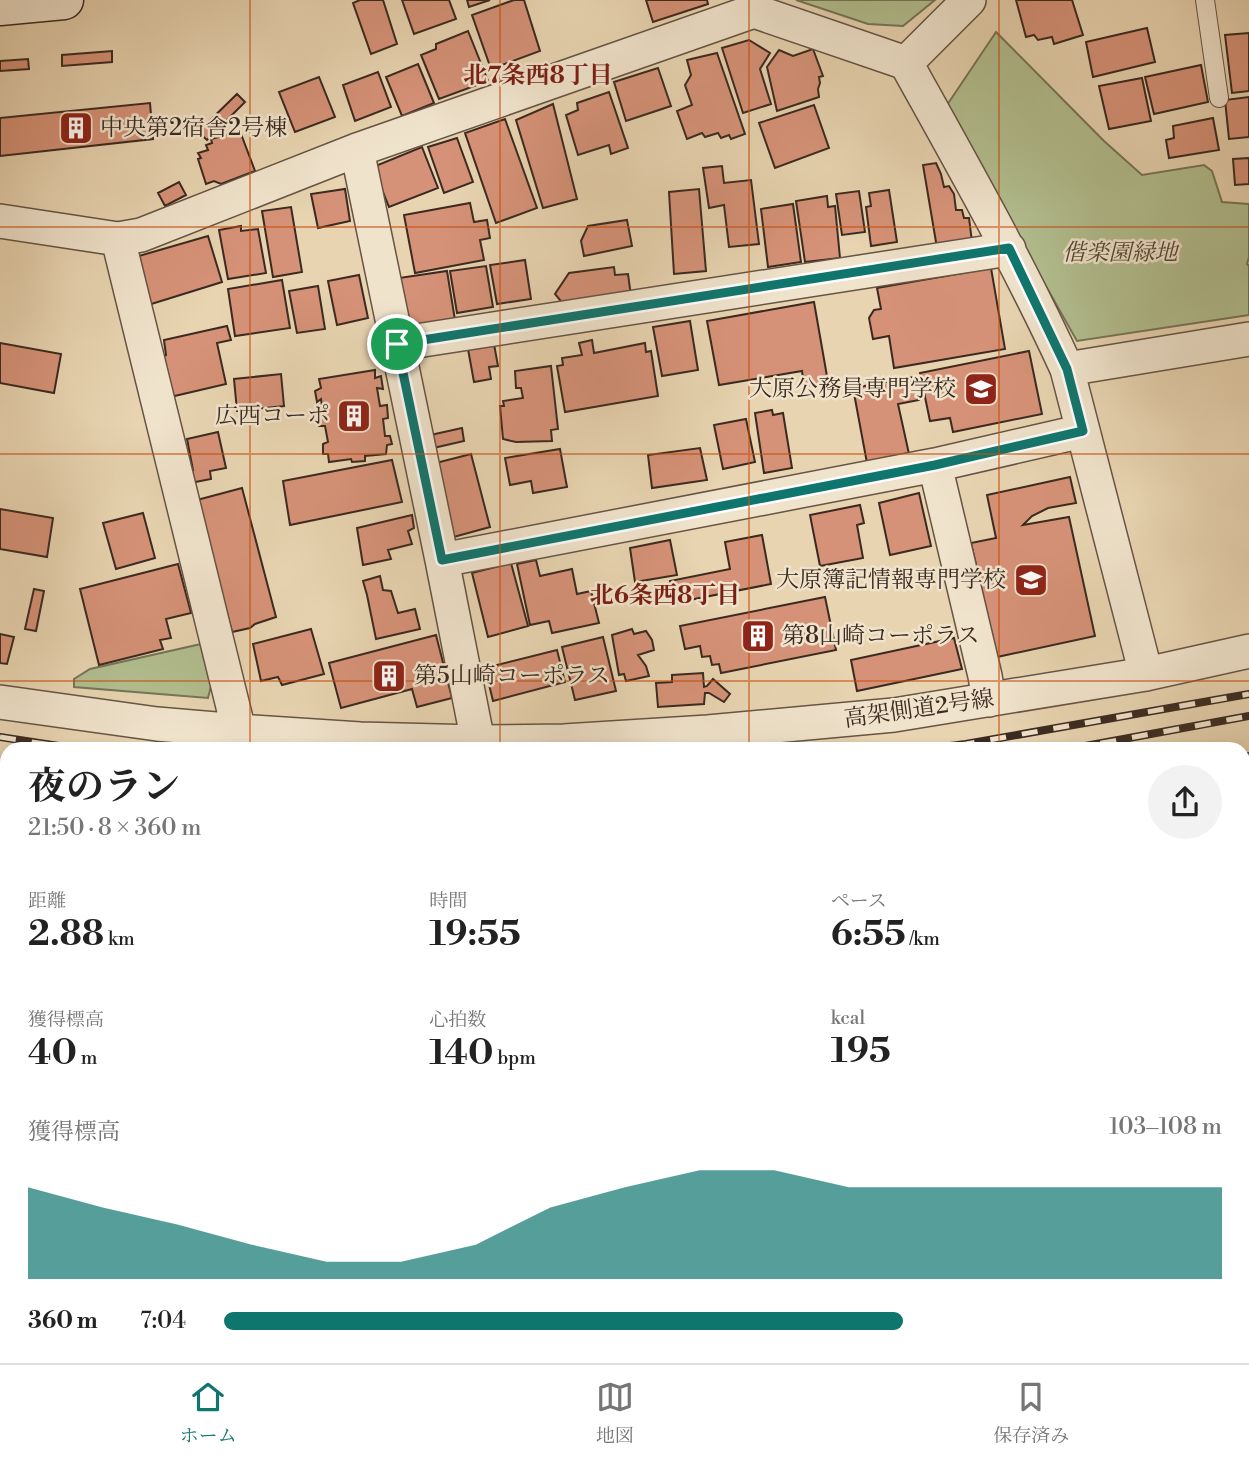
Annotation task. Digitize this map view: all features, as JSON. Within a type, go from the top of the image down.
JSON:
[{"type":"street","points":[[0,6],[64,0]]},
{"type":"street","points":[[906,63],[969,0]]},
{"type":"street","points":[[0,221],[118,239],[141,235],[357,150],[754,11],[906,63],[1009,248],[1067,369],[1146,674]]},
{"type":"street","points":[[357,150],[478,742]]},
{"type":"street","points":[[118,239],[239,731]]},
{"type":"street","points":[[397,344],[1009,248]]},
{"type":"street","points":[[1067,369],[1249,339]]},
{"type":"street","points":[[442,560],[935,465],[1083,431]]},
{"type":"street","points":[[935,465],[989,700]]},
{"type":"street","name":"高架側道2号線","points":[[0,702],[157,724],[239,731],[360,739],[564,741],[708,732],[894,715],[1146,674],[1249,651]]},
{"type":"lane","points":[[1205,0],[1219,99]]},
{"type":"green space","points":[[796,0],[935,0],[903,26],[868,24]]},
{"type":"green space","name":"偕楽園緑地","points":[[996,32],[1104,141],[1142,175],[1204,165],[1212,171],[1222,202],[1249,204],[1249,315],[1077,341],[945,108]]},
{"type":"green space","points":[[201,644],[212,682],[208,698],[74,687],[74,679],[90,669]]},
{"type":"building","points":[[360,0],[383,0],[397,44],[371,54],[353,3]]},
{"type":"building","points":[[402,0],[449,0],[456,19],[414,34]]},
{"type":"building","points":[[467,0],[490,0],[469,7]]},
{"type":"building","points":[[514,0],[524,0],[540,51],[491,69],[472,15]]},
{"type":"building","points":[[646,0],[707,0],[708,4],[653,22]]},
{"type":"building","points":[[1016,0],[1072,0],[1083,35],[1054,44],[1052,37],[1038,40],[1034,35],[1026,37]]},
{"type":"building","points":[[1147,28],[1155,62],[1093,77],[1086,42]]},
{"type":"building","points":[[468,31],[488,81],[439,99],[421,55],[436,49],[436,44]]},
{"type":"building","points":[[1249,33],[1249,91],[1232,93],[1225,35]]},
{"type":"building","points":[[749,40],[770,53],[760,69],[771,104],[743,113],[722,48]]},
{"type":"building","points":[[813,49],[823,76],[819,77],[819,97],[777,111],[767,67],[779,50],[793,56]]},
{"type":"building","points":[[112,51],[112,62],[62,66],[62,55]]},
{"type":"building","points":[[717,53],[745,134],[731,139],[729,135],[721,138],[718,133],[705,137],[702,133],[687,139],[677,111],[692,105],[685,85],[691,75],[687,60]]},
{"type":"building","points":[[28,59],[29,69],[0,71],[0,61]]},
{"type":"building","points":[[418,64],[434,103],[402,116],[386,77]]},
{"type":"building","points":[[1201,65],[1208,102],[1154,114],[1145,77]]},
{"type":"building","points":[[658,68],[671,106],[626,121],[614,82]]},
{"type":"building","points":[[378,72],[391,107],[355,121],[343,85]]},
{"type":"building","points":[[319,77],[335,117],[295,132],[279,92]]},
{"type":"building","points":[[1142,78],[1151,121],[1109,129],[1099,86]]},
{"type":"building","points":[[609,92],[628,148],[611,154],[609,145],[578,155],[566,115],[578,110],[577,103]]},
{"type":"building","points":[[237,94],[245,102],[207,140],[198,132]]},
{"type":"building","points":[[1249,97],[1249,137],[1229,139],[1225,100]]},
{"type":"building","name":"中央第2宿舎2号棟","points":[[150,103],[153,139],[0,156],[0,118]]},
{"type":"building","points":[[553,104],[577,199],[543,208],[516,120]]},
{"type":"building","points":[[814,105],[829,148],[775,168],[759,123]]},
{"type":"building","points":[[1213,118],[1219,150],[1169,158],[1166,140],[1174,138],[1173,126]]},
{"type":"building","points":[[505,119],[537,208],[496,223],[465,133]]},
{"type":"building","points":[[234,133],[235,136],[241,134],[255,171],[221,184],[214,181],[206,184],[198,153],[208,150],[206,145],[212,143],[211,139]]},
{"type":"building","points":[[457,138],[473,182],[444,193],[428,147]]},
{"type":"building","points":[[422,147],[438,188],[389,207],[373,167]]},
{"type":"building","points":[[1249,158],[1249,184],[1235,185],[1233,159]]},
{"type":"building","points":[[936,163],[944,187],[949,186],[954,194],[956,210],[962,210],[964,218],[969,218],[972,242],[937,248],[923,165]]},
{"type":"building","points":[[722,166],[724,183],[751,180],[759,244],[729,247],[724,205],[709,208],[703,168]]},
{"type":"building","points":[[179,182],[186,195],[165,206],[158,193]]},
{"type":"building","points":[[345,189],[350,221],[318,228],[311,194]]},
{"type":"building","points":[[699,189],[706,271],[674,274],[669,192]]},
{"type":"building","points":[[889,190],[897,242],[871,246],[866,207],[871,206],[869,193]]},
{"type":"building","points":[[859,191],[865,232],[842,235],[836,194]]},
{"type":"building","points":[[827,196],[828,207],[835,206],[840,258],[805,262],[796,201]]},
{"type":"building","points":[[470,203],[474,222],[487,220],[490,238],[480,240],[484,260],[415,273],[404,215]]},
{"type":"building","points":[[793,204],[801,262],[768,267],[761,209]]},
{"type":"building","points":[[291,207],[302,272],[273,277],[262,211]]},
{"type":"building","points":[[627,220],[632,246],[584,256],[581,241],[588,226]]},
{"type":"building","points":[[241,226],[241,231],[258,229],[266,273],[228,279],[219,230]]},
{"type":"building","points":[[208,236],[222,282],[145,306],[132,258]]},
{"type":"building","points":[[525,260],[531,299],[497,304],[490,265]]},
{"type":"building","points":[[486,266],[493,307],[457,313],[450,271]]},
{"type":"building","points":[[614,267],[615,275],[628,274],[631,296],[564,305],[555,294],[569,273]]},
{"type":"building","points":[[991,268],[1005,349],[894,368],[889,336],[873,339],[869,318],[874,310],[881,309],[877,288]]},
{"type":"building","points":[[447,271],[455,320],[406,327],[399,278]]},
{"type":"building","points":[[359,275],[368,318],[337,325],[328,281]]},
{"type":"building","points":[[282,280],[290,328],[235,336],[228,289]]},
{"type":"building","points":[[318,286],[325,329],[297,333],[289,291]]},
{"type":"building","points":[[814,302],[828,382],[804,386],[802,371],[719,385],[707,321]]},
{"type":"building","points":[[690,321],[698,370],[662,376],[653,327]]},
{"type":"building","points":[[227,326],[231,340],[217,343],[226,384],[166,398],[158,358],[166,355],[164,340]]},
{"type":"building","points":[[592,340],[594,353],[645,343],[646,352],[651,351],[658,396],[565,412],[557,366],[563,365],[562,358],[582,355],[579,343]]},
{"type":"building","points":[[0,343],[61,354],[54,393],[0,383]]},
{"type":"building","points":[[494,344],[498,366],[489,367],[491,379],[474,382],[468,349]]},
{"type":"building","points":[[1029,351],[1042,414],[953,432],[950,418],[930,421],[920,373]]},
{"type":"building","points":[[551,366],[558,429],[551,430],[552,441],[516,442],[503,439],[500,406],[504,406],[503,401],[523,398],[521,388],[516,388],[515,371]]},
{"type":"building","name":"広西コーポ","points":[[375,370],[375,378],[381,376],[383,389],[377,388],[380,406],[387,405],[388,418],[383,419],[385,436],[390,436],[392,444],[387,445],[386,454],[365,456],[365,461],[352,462],[351,459],[329,462],[328,454],[323,454],[323,444],[328,442],[325,426],[319,426],[318,417],[323,415],[321,399],[317,402],[315,391],[321,388],[319,379]]},
{"type":"building","points":[[281,374],[284,406],[237,411],[234,379]]},
{"type":"building","points":[[914,377],[919,400],[898,404],[909,454],[867,463],[853,388]]},
{"type":"building","points":[[772,410],[773,415],[783,413],[792,468],[764,473],[755,413]]},
{"type":"building","points":[[746,419],[755,462],[723,469],[714,425]]},
{"type":"building","points":[[462,428],[464,441],[429,449],[426,436]]},
{"type":"building","points":[[218,432],[226,468],[210,471],[211,479],[185,484],[183,473],[193,470],[187,439]]},
{"type":"building","points":[[700,448],[707,480],[652,488],[648,455]]},
{"type":"building","points":[[560,449],[567,487],[533,493],[531,481],[510,485],[505,458]]},
{"type":"building","points":[[471,454],[490,527],[450,538],[432,464]]},
{"type":"building","points":[[392,460],[402,502],[290,525],[283,481]]},
{"type":"building","points":[[1070,477],[1076,503],[1048,508],[1032,516],[1023,525],[1069,517],[1095,636],[997,657],[971,543],[996,538],[987,495]]},
{"type":"building","points":[[242,488],[276,617],[232,632],[197,500]]},
{"type":"building","points":[[919,493],[931,546],[890,555],[879,503]]},
{"type":"building","points":[[860,505],[864,523],[857,525],[863,558],[820,566],[810,515]]},
{"type":"building","points":[[0,509],[53,518],[47,557],[0,549]]},
{"type":"building","points":[[143,513],[155,558],[116,569],[103,523]]},
{"type":"building","points":[[412,515],[414,528],[408,531],[412,544],[388,550],[391,559],[363,565],[357,528]]},
{"type":"building","points":[[762,535],[771,584],[674,603],[670,581],[730,569],[725,542]]},
{"type":"building","points":[[670,540],[677,575],[635,582],[630,548]]},
{"type":"building","points":[[536,560],[540,576],[572,569],[577,594],[591,591],[599,623],[552,633],[549,621],[530,625],[517,564]]},
{"type":"building","points":[[511,563],[528,626],[488,637],[472,573]]},
{"type":"building","points":[[178,564],[191,613],[166,619],[171,638],[160,640],[163,649],[99,665],[80,589]]},
{"type":"building","points":[[380,576],[383,590],[391,591],[398,613],[415,609],[420,629],[376,639],[363,581]]},
{"type":"building","points":[[34,589],[44,591],[36,631],[25,629]]},
{"type":"building","name":"第8山崎コーポラス","points":[[825,597],[836,650],[721,673],[719,664],[712,665],[710,656],[702,657],[700,646],[685,649],[680,626]]},
{"type":"building","points":[[311,629],[324,674],[282,685],[278,677],[261,681],[253,644]]},
{"type":"building","points":[[632,629],[634,634],[646,631],[654,650],[638,655],[649,676],[626,681],[624,674],[619,675],[612,635]]},
{"type":"building","points":[[0,634],[14,637],[7,664],[0,663]]},
{"type":"building","name":"第5山崎コーポラス","points":[[436,635],[452,698],[417,707],[412,689],[341,708],[329,663]]},
{"type":"building","points":[[603,637],[616,691],[575,700],[562,647]]},
{"type":"building","points":[[954,638],[962,669],[857,691],[851,660]]},
{"type":"building","points":[[557,650],[565,682],[493,701],[485,668]]},
{"type":"building","points":[[703,673],[704,687],[713,679],[730,694],[724,702],[705,693],[704,704],[658,707],[656,683],[672,682],[672,675]]},
{"type":"railway","points":[[977,742],[1249,694]]},
{"type":"railway","points":[[1107,742],[1249,716]]},
{"type":"railway","points":[[0,737],[32,742]]},
{"type":"place","name":"中央第2宿舎2号棟","points":[[76,128]]},
{"type":"place","name":"大原公務員専門学校","points":[[981,389]]},
{"type":"place","name":"広西コーポ","points":[[354,416]]},
{"type":"place","name":"大原簿記情報専門学校","points":[[1031,580]]},
{"type":"place","name":"第8山崎コーポラス","points":[[758,636]]},
{"type":"place","name":"第5山崎コーポラス","points":[[389,676]]},
{"type":"district","name":"北7条西8丁目","points":[[538,76]]},
{"type":"district","name":"北6条西8丁目","points":[[665,596]]},
{"type":"route","points":[[1009,248],[1067,369],[1083,431],[935,465],[442,560],[397,344],[1009,248]]}]
